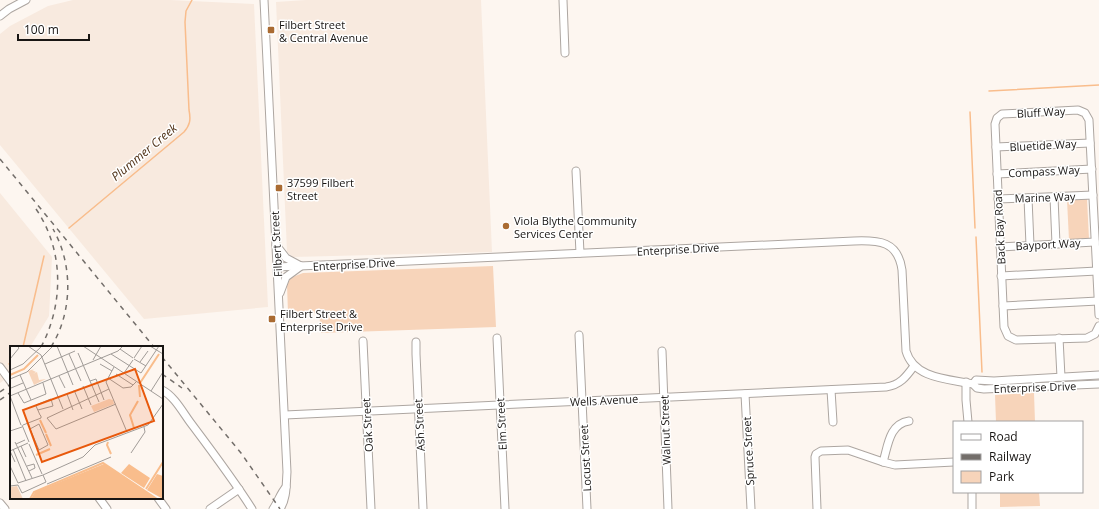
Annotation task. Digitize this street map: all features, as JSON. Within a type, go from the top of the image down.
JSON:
[{"type":"street","points":[[0,16],[9,9],[26,0]]},
{"type":"street","points":[[257,0],[264,3]]},
{"type":"street","points":[[563,0],[565,53]]},
{"type":"street","name":"Filbert Street","points":[[264,3],[287,472],[286,487],[282,492],[276,507]]},
{"type":"street","name":"Bluff Way","points":[[997,118],[1002,114],[1078,110],[1085,113],[1089,120],[1090,143]]},
{"type":"street","name":"Back Bay Road","points":[[997,118],[995,124],[1004,327],[1008,336],[1016,340],[1059,338]]},
{"type":"street","points":[[1090,143],[1093,195],[1096,209],[1095,242],[1099,315]]},
{"type":"street","name":"Bluetide Way","points":[[996,147],[1090,143]]},
{"type":"street","name":"Compass Way","points":[[997,174],[1092,169]]},
{"type":"street","points":[[576,171],[580,253]]},
{"type":"street","name":"Marine Way","points":[[998,199],[1093,195]]},
{"type":"street","points":[[1054,197],[1056,244]]},
{"type":"street","points":[[1028,198],[1030,245]]},
{"type":"street","name":"Enterprise Drive","points":[[277,267],[871,240],[884,243],[896,253],[901,264],[905,344],[908,357],[914,366],[919,370],[930,375],[969,383],[977,388],[996,389],[1099,384]]},
{"type":"street","name":"Bayport Way","points":[[1000,247],[1095,242]]},
{"type":"street","points":[[276,245],[286,258],[301,266],[286,277],[279,296]]},
{"type":"street","points":[[1001,276],[1097,271]]},
{"type":"street","points":[[1003,306],[1098,301]]},
{"type":"street","points":[[1061,377],[1059,338],[1087,338],[1095,334],[1099,326]]},
{"type":"street","name":"Locust Street","points":[[579,335],[587,509]]},
{"type":"street","name":"Elm Street","points":[[497,338],[505,509]]},
{"type":"street","name":"Oak Street","points":[[363,341],[371,509]]},
{"type":"street","name":"Ash Street","points":[[416,342],[423,509]]},
{"type":"street","name":"Walnut Street","points":[[662,351],[668,509]]},
{"type":"street","name":"Wells Avenue","points":[[285,415],[893,386],[903,380],[914,366]]},
{"type":"street","points":[[0,367],[10,381]]},
{"type":"street","name":"Enterprise Drive","points":[[969,383],[976,380],[994,381],[1099,375]]},
{"type":"street","points":[[968,421],[966,400],[969,383]]},
{"type":"street","points":[[831,390],[833,422]]},
{"type":"street","points":[[163,391],[169,394],[252,509]]},
{"type":"street","name":"Spruce Street","points":[[745,394],[751,509]]},
{"type":"street","points":[[883,462],[895,427],[909,421]]},
{"type":"street","points":[[817,509],[815,462],[816,454],[822,451],[848,450],[883,462],[902,465],[953,462]]},
{"type":"street","points":[[210,509],[239,489]]},
{"type":"street","points":[[972,493],[972,509]]},
{"type":"street","points":[[100,499],[105,508]]},
{"type":"street","points":[[159,499],[166,509]]},
{"type":"street","points":[[0,503],[5,509]]},
{"type":"shaded area","points":[[73,0],[170,0],[254,4],[268,307],[144,319],[0,145],[0,34],[10,26],[48,6]]},
{"type":"shaded area","points":[[306,0],[481,0],[492,252],[293,257],[287,252],[276,2]]},
{"type":"shaded area","points":[[0,193],[52,257],[49,316],[31,346],[10,346],[10,376],[0,383]]},
{"type":"green space","points":[[1087,199],[1089,239],[1069,240],[1067,200]]},
{"type":"green space","points":[[493,266],[496,327],[321,333],[319,313],[288,314],[287,284],[290,278],[303,273]]},
{"type":"green space","points":[[1034,393],[1035,421],[996,421],[995,395]]},
{"type":"green space","points":[[1000,493],[1039,493],[1040,506],[1000,507]]},
{"type":"waterway","name":"Plummer Creek","points":[[69,228],[184,132],[188,127],[190,117],[185,22],[186,11],[192,0]]},
{"type":"waterway","points":[[989,91],[1099,85]]},
{"type":"waterway","points":[[970,112],[975,228]]},
{"type":"waterway","points":[[976,237],[982,372]]},
{"type":"waterway","name":"Plummer Creek","points":[[23,346],[44,256]]},
{"type":"railway","points":[[0,159],[153,346]]},
{"type":"railway","points":[[36,209],[52,242],[58,277],[54,313],[49,330],[41,346]]},
{"type":"railway","points":[[52,346],[63,319],[67,304],[68,288],[64,257],[60,243],[53,229]]},
{"type":"railway","points":[[163,358],[241,453],[280,509]]},
{"type":"railway","points":[[163,375],[182,388]]},
{"type":"railway","points":[[0,392],[10,385]]},
{"type":"railway","points":[[0,400],[10,393]]},
{"type":"place","name":"Filbert Street & Central Avenue","points":[[271,30]]},
{"type":"place","name":"37599 Filbert Street","points":[[279,188]]},
{"type":"place","name":"Viola Blythe Community Services Center","points":[[506,226]]},
{"type":"place","name":"Filbert Street & Enterprise Drive","points":[[272,319]]}]
